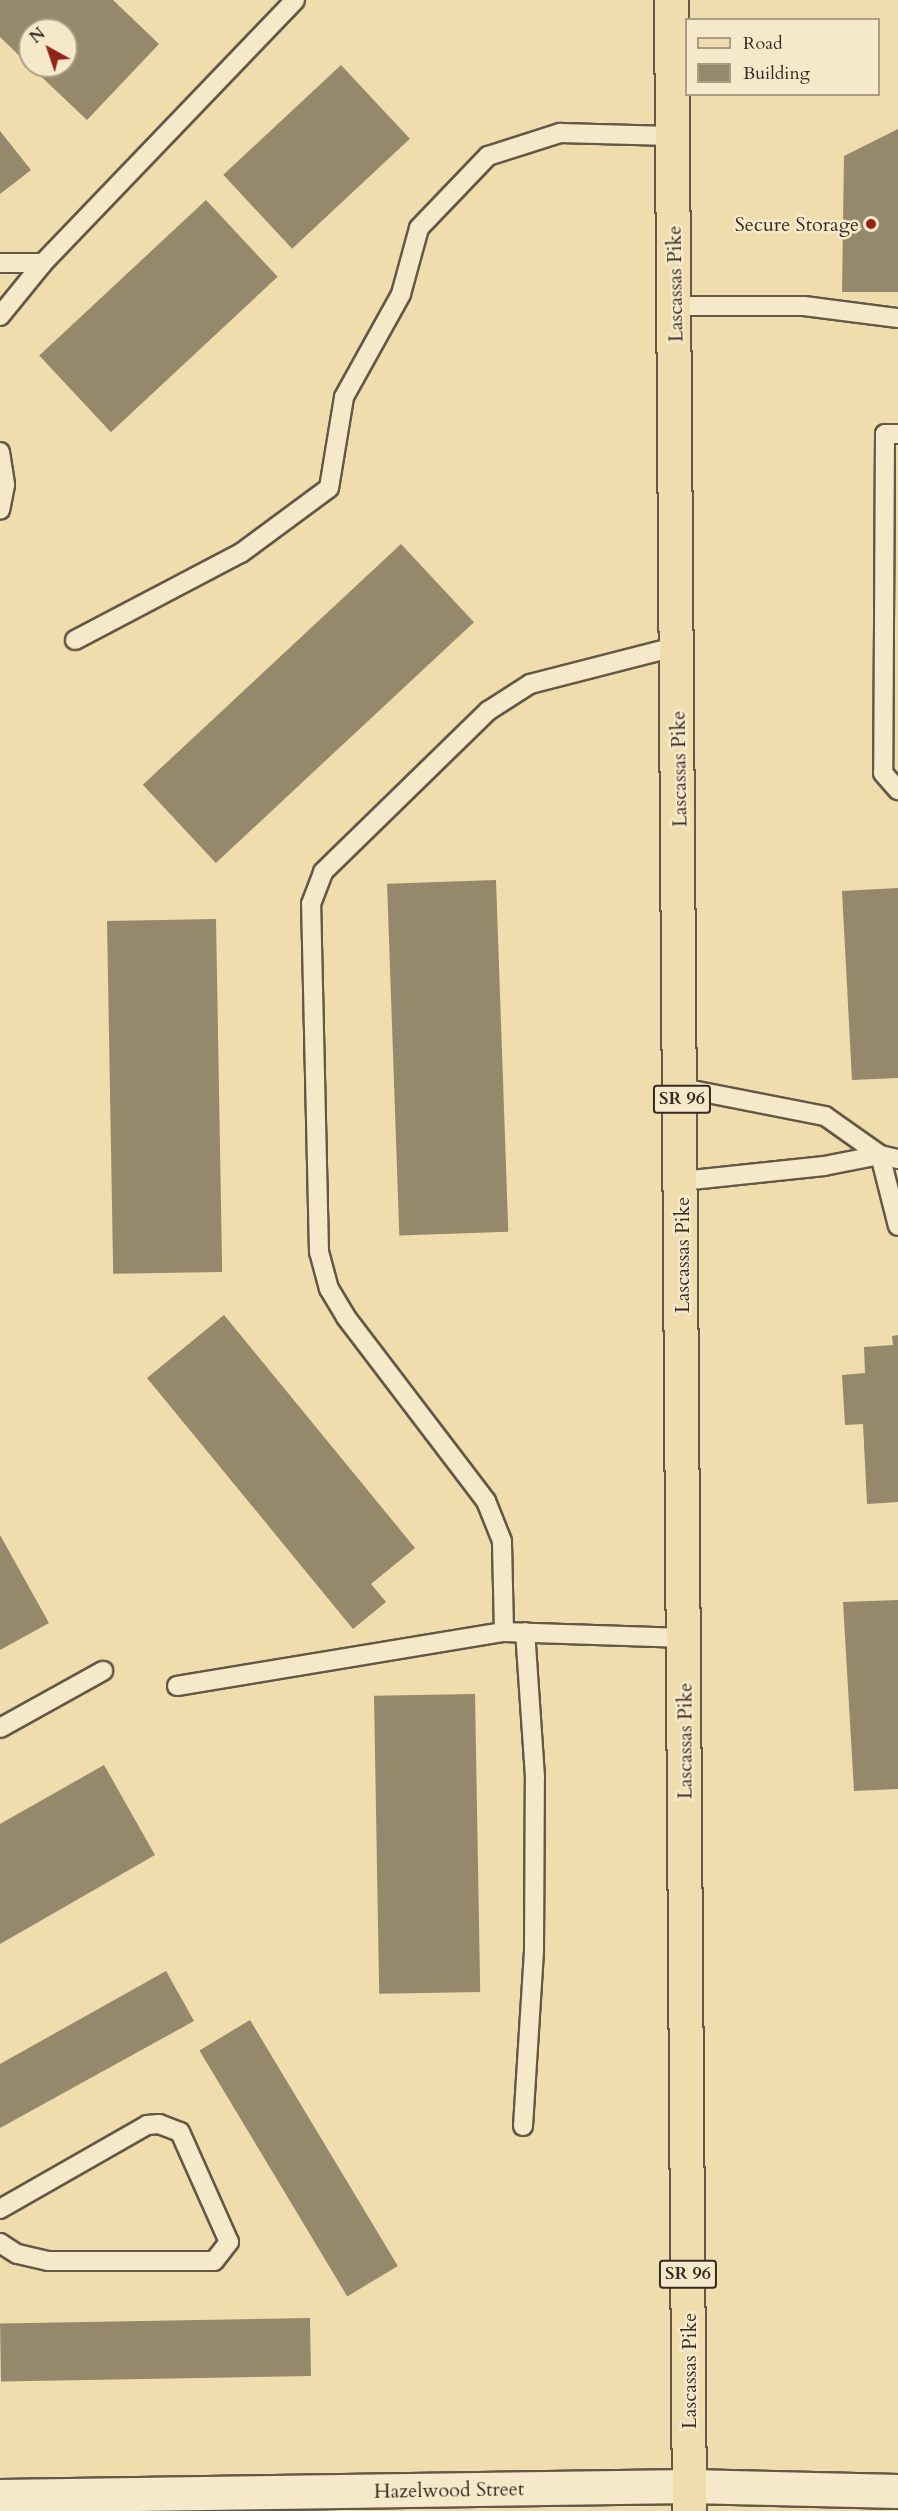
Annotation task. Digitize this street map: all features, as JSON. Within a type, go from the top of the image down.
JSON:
[{"type":"main road","name":"Lascassas Pike","points":[[671,0],[671,136],[676,306],[682,1088],[689,2498]]},
{"type":"street","name":"Hazelwood Street","points":[[0,2496],[291,2502],[689,2498],[898,2491]]},
{"type":"lane","points":[[0,316],[43,263],[295,0]]},
{"type":"lane","points":[[75,640],[241,553],[329,488],[344,397],[401,294],[419,228],[488,156],[560,133],[671,136]]},
{"type":"lane","points":[[0,263],[43,263]]},
{"type":"lane","points":[[676,306],[804,306],[898,318]]},
{"type":"lane","points":[[898,434],[885,434],[883,773],[898,790]]},
{"type":"lane","points":[[0,452],[5,484],[0,510]]},
{"type":"lane","points":[[504,1632],[502,1541],[486,1501],[346,1317],[329,1289],[319,1252],[311,904],[323,872],[488,711],[530,684],[678,646]]},
{"type":"lane","points":[[682,1088],[825,1116],[880,1155],[898,1159]]},
{"type":"lane","points":[[682,1181],[824,1166],[880,1155]]},
{"type":"lane","points":[[880,1155],[898,1226]]},
{"type":"lane","points":[[177,1686],[504,1632],[684,1638]]},
{"type":"lane","points":[[523,2126],[534,1949],[535,1789],[525,1632]]},
{"type":"lane","points":[[0,1728],[103,1671]]},
{"type":"lane","points":[[0,2209],[147,2125],[159,2124],[180,2132],[230,2242],[214,2261],[48,2261],[17,2254],[0,2243]]},
{"type":"building","points":[[0,0],[113,0],[159,44],[87,120],[43,78],[78,78],[78,18],[18,18],[18,54],[0,37]]},
{"type":"building","points":[[341,65],[410,139],[292,249],[223,175]]},
{"type":"building","name":"Secure Storage","points":[[898,129],[898,292],[842,292],[844,156]]},
{"type":"building","points":[[0,131],[31,170],[0,194]]},
{"type":"building","points":[[206,200],[278,277],[111,432],[39,355]]},
{"type":"building","points":[[401,544],[474,622],[216,863],[143,785]]},
{"type":"building","points":[[496,880],[508,1232],[399,1236],[387,884]]},
{"type":"building","points":[[898,888],[898,1078],[852,1080],[842,891]]},
{"type":"building","points":[[216,919],[222,1272],[113,1274],[107,921]]},
{"type":"building","points":[[224,1315],[415,1548],[371,1584],[386,1602],[353,1629],[147,1378]]},
{"type":"building","points":[[898,1335],[898,1502],[867,1504],[863,1424],[845,1425],[842,1375],[865,1373],[864,1347],[893,1345],[892,1336]]},
{"type":"building","points":[[0,1535],[49,1623],[0,1650]]},
{"type":"building","points":[[898,1600],[898,1789],[854,1791],[843,1602]]},
{"type":"building","points":[[475,1694],[480,1992],[379,1994],[374,1696]]},
{"type":"building","points":[[104,1765],[155,1855],[0,1944],[0,1824]]},
{"type":"building","points":[[166,1971],[194,2021],[0,2128],[0,2064]]},
{"type":"building","points":[[250,2020],[398,2266],[347,2296],[199,2050]]},
{"type":"building","points":[[310,2318],[311,2376],[1,2381],[0,2323]]},
{"type":"place","name":"Secure Storage","points":[[871,224]]}]
